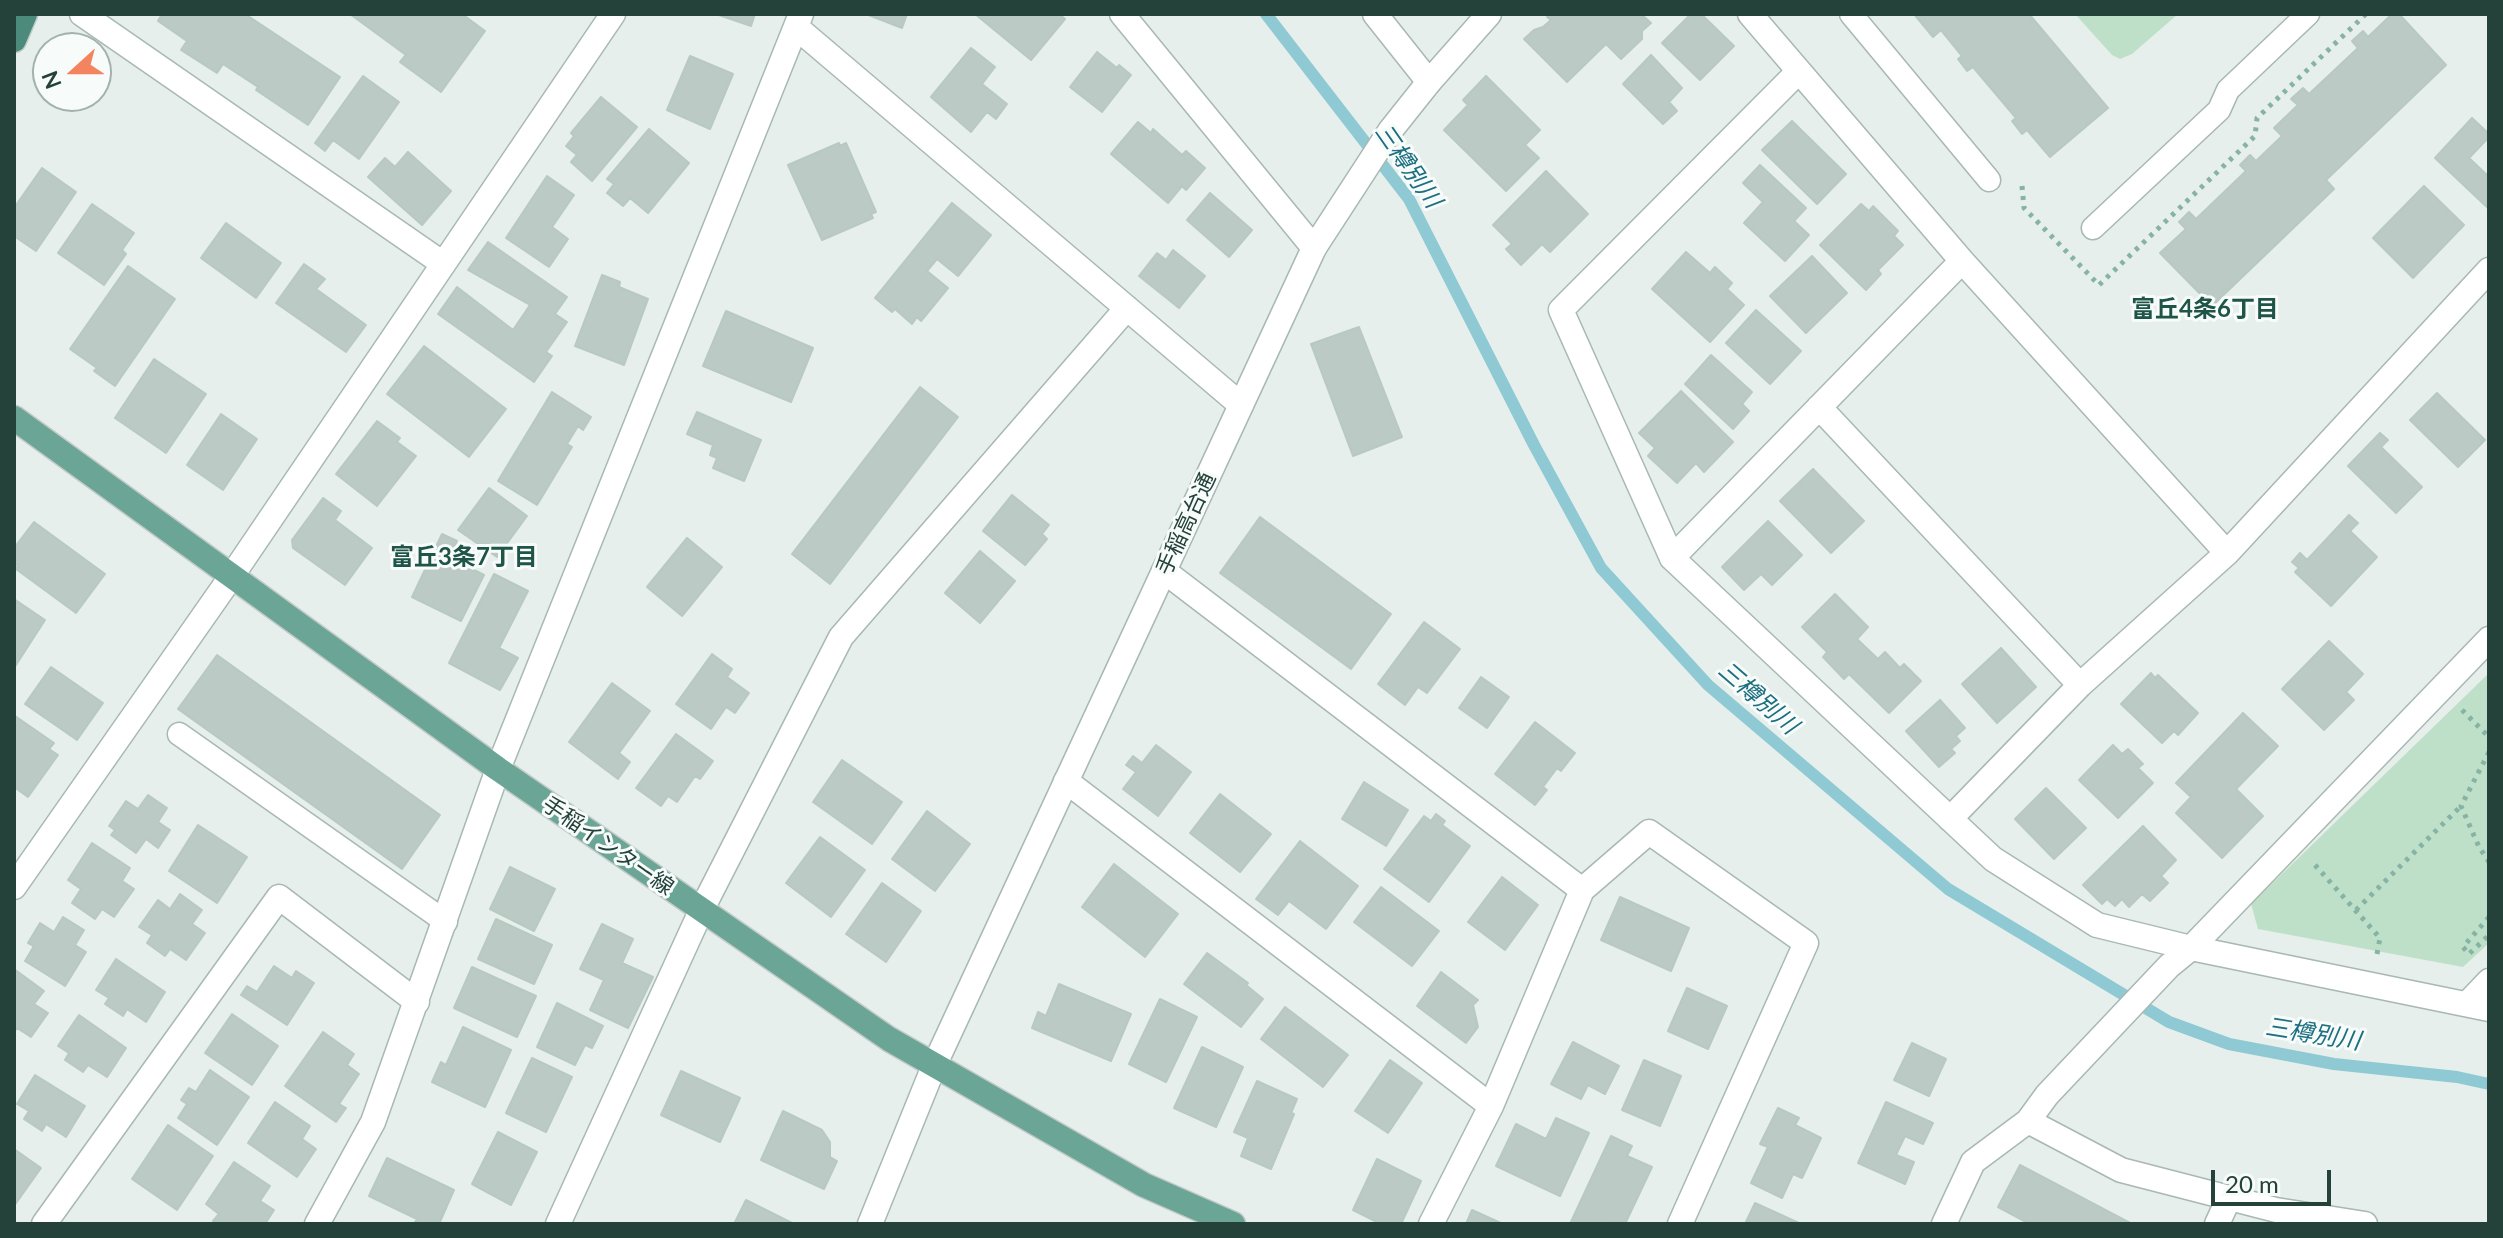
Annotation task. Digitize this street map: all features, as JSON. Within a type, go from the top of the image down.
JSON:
[{"type":"highway","points":[[14,40],[25,14]]},
{"type":"main road","name":"手稲インター線","points":[[14,418],[498,769],[889,1039],[1144,1185],[1233,1224]]},
{"type":"street","points":[[82,14],[442,263]]},
{"type":"street","points":[[14,887],[231,577],[613,14]]},
{"type":"street","points":[[1122,14],[1314,248]]},
{"type":"street","points":[[1375,14],[1429,82]]},
{"type":"street","name":"手稲高台通","points":[[870,1224],[934,1066],[1314,248],[1390,131],[1489,14]]},
{"type":"street","points":[[1750,14],[1962,261],[2227,553]]},
{"type":"street","points":[[317,1224],[373,1122],[498,769],[798,20],[1241,405]]},
{"type":"street","points":[[1798,72],[1561,310],[1672,558],[1993,859],[2097,925],[2191,948],[2478,1007],[2489,981]]},
{"type":"street","points":[[1672,558],[1962,261]]},
{"type":"street","points":[[1950,819],[2080,685],[2227,553],[2489,270]]},
{"type":"street","points":[[558,1224],[701,911],[841,637],[1127,308]]},
{"type":"street","points":[[1819,407],[2080,685]]},
{"type":"street","points":[[1164,571],[1582,890]]},
{"type":"street","points":[[1944,1224],[1973,1162],[2028,1121],[2047,1095],[2169,966],[2191,948],[2489,639]]},
{"type":"street","points":[[1066,781],[1491,1106]]},
{"type":"street","points":[[1431,1224],[1491,1106],[1582,890],[1649,832],[1806,943],[1680,1224]]},
{"type":"street","points":[[44,1224],[279,897],[417,1002]]},
{"type":"street","points":[[2028,1121],[2121,1170],[2276,1210],[2365,1224]]},
{"type":"street","points":[[2217,1224],[2229,1198]]},
{"type":"lane","points":[[1851,14],[1989,180]]},
{"type":"lane","points":[[2093,228],[2219,110],[2228,90],[2308,14]]},
{"type":"lane","points":[[179,734],[446,922]]},
{"type":"path","points":[[2022,180],[2024,208],[2099,285],[2255,136],[2257,118],[2366,14]]},
{"type":"path","points":[[2456,705],[2489,737]]},
{"type":"path","points":[[2356,910],[2461,806],[2489,752]]},
{"type":"path","points":[[2461,806],[2489,862]]},
{"type":"path","points":[[2328,878],[2380,938],[2375,967]]},
{"type":"path","points":[[2489,917],[2463,947],[2469,954],[2489,935]]},
{"type":"green space","points":[[2075,14],[2178,14],[2132,54],[2120,59],[2112,55]]},
{"type":"green space","points":[[2489,673],[2489,943],[2463,967],[2258,929],[2251,904]]},
{"type":"building","points":[[162,14],[245,14],[340,77],[308,125],[223,64],[217,73],[181,50],[187,41],[158,21]]},
{"type":"building","points":[[350,14],[462,14],[485,31],[441,92],[400,62],[406,55]]},
{"type":"building","points":[[716,14],[755,14],[751,26]]},
{"type":"building","points":[[866,14],[907,14],[902,28]]},
{"type":"building","points":[[975,14],[1059,14],[1065,19],[1031,60]]},
{"type":"building","points":[[1551,14],[1641,14],[1651,23],[1642,31],[1642,39],[1621,59],[1606,44],[1567,82],[1524,39],[1551,20],[1547,17]]},
{"type":"building","points":[[1691,14],[1701,14],[1734,46],[1700,80],[1662,43]]},
{"type":"building","points":[[1914,14],[2029,14],[2108,108],[2050,157],[2027,130],[2022,134],[2012,121],[2016,118],[1973,67],[1967,71],[1958,59],[1962,56],[1941,30],[1933,37]]},
{"type":"building","points":[[2392,14],[2399,14],[2446,65],[2326,180],[2334,189],[2212,306],[2160,253],[2186,229],[2179,222],[2189,212],[2196,219],[2246,171],[2240,165],[2250,155],[2256,161],[2282,136],[2274,128],[2298,105],[2291,99],[2303,88],[2309,94],[2358,48],[2352,41],[2363,31],[2368,37]]},
{"type":"building","points":[[971,48],[995,67],[982,84],[1007,104],[996,119],[987,112],[971,132],[931,97]]},
{"type":"building","points":[[1097,52],[1131,75],[1102,112],[1070,87]]},
{"type":"building","points":[[1651,55],[1682,88],[1669,102],[1677,111],[1663,124],[1623,84]]},
{"type":"building","points":[[690,56],[733,74],[710,129],[667,110]]},
{"type":"building","points":[[363,76],[399,102],[359,159],[333,140],[325,151],[315,143]]},
{"type":"building","points":[[1486,76],[1540,130],[1525,145],[1539,158],[1506,191],[1444,130],[1468,105],[1463,100]]},
{"type":"building","points":[[601,97],[637,127],[592,181],[571,162],[577,155],[566,146],[574,136],[571,133]]},
{"type":"building","points":[[2472,118],[2489,134],[2469,158],[2487,175],[2489,173],[2489,209],[2435,158]]},
{"type":"building","points":[[1792,121],[1846,174],[1817,204],[1762,150]]},
{"type":"building","points":[[1138,122],[1151,133],[1153,129],[1182,155],[1186,151],[1205,168],[1186,190],[1182,186],[1168,203],[1111,154]]},
{"type":"building","points":[[649,129],[689,163],[648,213],[630,198],[623,206],[607,193],[614,184],[607,179]]},
{"type":"building","points":[[839,143],[840,146],[846,143],[876,212],[871,214],[873,218],[822,240],[788,165]]},
{"type":"building","points":[[408,152],[451,191],[422,225],[368,177],[385,158],[395,167]]},
{"type":"building","points":[[1760,165],[1806,208],[1794,221],[1809,235],[1785,261],[1744,223],[1763,202],[1743,183]]},
{"type":"building","points":[[42,168],[76,192],[36,251],[14,236],[14,208]]},
{"type":"building","points":[[1546,171],[1588,214],[1550,252],[1542,244],[1521,265],[1506,249],[1512,244],[1493,225]]},
{"type":"building","points":[[547,176],[574,195],[552,227],[568,239],[549,267],[506,238]]},
{"type":"building","points":[[2424,186],[2464,225],[2413,278],[2373,238]]},
{"type":"building","points":[[1210,193],[1252,230],[1229,257],[1187,220]]},
{"type":"building","points":[[952,203],[991,235],[958,276],[937,259],[927,271],[948,288],[921,321],[917,317],[912,324],[895,309],[892,312],[875,298]]},
{"type":"building","points":[[92,204],[134,233],[122,250],[126,254],[104,285],[58,253]]},
{"type":"building","points":[[1861,204],[1869,211],[1873,206],[1898,231],[1894,236],[1903,245],[1878,270],[1881,274],[1866,290],[1820,245]]},
{"type":"building","points":[[226,223],[281,263],[256,298],[201,258]]},
{"type":"building","points":[[488,242],[567,297],[555,314],[567,322],[546,352],[552,356],[534,382],[438,314],[457,287],[513,330],[530,305],[468,270]]},
{"type":"building","points":[[1173,250],[1205,276],[1179,308],[1139,276],[1157,253],[1166,260]]},
{"type":"building","points":[[1686,252],[1710,273],[1715,267],[1732,283],[1727,289],[1744,305],[1710,342],[1652,289]]},
{"type":"building","points":[[1812,256],[1847,293],[1806,333],[1770,296]]},
{"type":"building","points":[[304,264],[325,279],[316,289],[366,325],[346,352],[276,303]]},
{"type":"building","points":[[128,266],[175,299],[115,386],[94,371],[97,368],[70,349]]},
{"type":"building","points":[[602,275],[620,282],[619,287],[648,299],[624,365],[575,346]]},
{"type":"building","points":[[1756,310],[1801,351],[1770,384],[1726,343]]},
{"type":"building","points":[[726,311],[813,348],[791,402],[703,366]]},
{"type":"building","points":[[1359,327],[1402,437],[1353,456],[1311,344]]},
{"type":"building","points":[[424,346],[506,409],[469,457],[387,394]]},
{"type":"building","points":[[1711,355],[1752,392],[1742,404],[1749,411],[1733,429],[1685,384]]},
{"type":"building","points":[[154,359],[206,394],[166,453],[115,418]]},
{"type":"building","points":[[920,387],[958,417],[830,584],[792,554]]},
{"type":"building","points":[[1681,391],[1733,442],[1704,472],[1696,463],[1677,483],[1648,456],[1655,448],[1639,433]]},
{"type":"building","points":[[552,392],[591,417],[583,430],[578,426],[567,444],[572,447],[537,505],[498,481]]},
{"type":"building","points":[[2437,393],[2485,440],[2458,467],[2410,420]]},
{"type":"building","points":[[697,412],[761,440],[744,481],[713,468],[717,458],[710,455],[713,445],[687,434]]},
{"type":"building","points":[[221,414],[257,439],[223,490],[187,465]]},
{"type":"building","points":[[377,421],[400,438],[397,442],[416,456],[377,506],[336,474]]},
{"type":"building","points":[[2380,433],[2388,440],[2381,447],[2422,487],[2396,513],[2348,466]]},
{"type":"building","points":[[1813,469],[1864,521],[1831,553],[1780,501]]},
{"type":"building","points":[[489,488],[527,516],[497,557],[458,530]]},
{"type":"building","points":[[1012,495],[1049,525],[1042,534],[1047,539],[1025,565],[983,531]]},
{"type":"building","points":[[323,498],[341,511],[335,520],[372,548],[345,585],[293,548],[292,540]]},
{"type":"building","points":[[2349,515],[2358,523],[2350,531],[2377,557],[2331,606],[2295,572],[2299,568],[2292,562],[2300,553],[2307,560]]},
{"type":"building","points":[[1260,517],[1391,614],[1351,669],[1220,573]]},
{"type":"building","points":[[1768,521],[1802,555],[1772,585],[1761,574],[1744,590],[1722,567]]},
{"type":"building","points":[[34,522],[105,574],[76,613],[16,569],[14,548]]},
{"type":"building","points":[[442,534],[457,541],[455,546],[474,556],[468,567],[484,575],[461,621],[412,597]]},
{"type":"building","points":[[687,538],[722,567],[682,616],[647,587]]},
{"type":"building","points":[[980,551],[1015,581],[980,623],[945,593]]},
{"type":"building","points":[[494,574],[528,591],[499,648],[518,658],[500,690],[449,663]]},
{"type":"building","points":[[1835,594],[1868,627],[1857,639],[1878,659],[1885,652],[1900,668],[1904,664],[1921,681],[1889,713],[1849,674],[1844,679],[1823,657],[1827,652],[1802,627]]},
{"type":"building","points":[[14,599],[45,620],[14,668]]},
{"type":"building","points":[[1424,622],[1460,649],[1427,693],[1418,687],[1405,705],[1378,684]]},
{"type":"building","points":[[2329,641],[2363,674],[2346,692],[2354,700],[2324,730],[2282,689]]},
{"type":"building","points":[[2001,648],[2036,687],[1997,723],[1962,684]]},
{"type":"building","points":[[712,654],[732,669],[727,677],[749,693],[735,713],[726,707],[711,729],[676,704]]},
{"type":"building","points":[[217,655],[440,815],[402,869],[178,709]]},
{"type":"building","points":[[51,667],[103,703],[77,740],[25,704]]},
{"type":"building","points":[[2151,673],[2155,678],[2158,675],[2198,713],[2178,735],[2174,731],[2162,743],[2121,704]]},
{"type":"building","points":[[1481,677],[1509,697],[1487,728],[1459,708]]},
{"type":"building","points":[[612,683],[650,711],[619,753],[630,762],[618,779],[569,742]]},
{"type":"building","points":[[1940,700],[1965,728],[1956,736],[1960,741],[1951,749],[1955,753],[1939,767],[1906,731]]},
{"type":"building","points":[[2243,713],[2278,746],[2236,789],[2263,816],[2222,858],[2176,813],[2191,797],[2176,783]]},
{"type":"building","points":[[15,716],[54,743],[49,749],[58,755],[28,797],[14,787]]},
{"type":"building","points":[[1535,722],[1575,753],[1561,771],[1557,768],[1543,787],[1547,790],[1535,805],[1495,774]]},
{"type":"building","points":[[676,734],[713,761],[700,779],[695,776],[677,802],[668,796],[661,806],[636,788]]},
{"type":"building","points":[[1156,745],[1191,772],[1158,816],[1123,789],[1136,772],[1126,765],[1133,756],[1142,763]]},
{"type":"building","points":[[2113,745],[2122,754],[2128,749],[2143,764],[2138,768],[2153,783],[2118,818],[2079,780]]},
{"type":"building","points":[[842,760],[902,802],[872,844],[813,802]]},
{"type":"building","points":[[1364,782],[1408,810],[1386,846],[1342,819]]},
{"type":"building","points":[[2046,788],[2086,828],[2054,859],[2015,819]]},
{"type":"building","points":[[1220,794],[1271,834],[1240,872],[1190,833]]},
{"type":"building","points":[[148,795],[167,808],[158,822],[170,830],[158,848],[146,839],[136,853],[111,835],[115,830],[109,826],[126,801],[138,809]]},
{"type":"building","points":[[927,811],[970,844],[935,891],[892,859]]},
{"type":"building","points":[[1436,814],[1445,821],[1442,825],[1470,846],[1429,902],[1384,869],[1424,816],[1431,821]]},
{"type":"building","points":[[198,825],[247,857],[217,903],[169,871]]},
{"type":"building","points":[[2143,826],[2176,860],[2161,876],[2168,883],[2150,901],[2142,894],[2129,907],[2122,899],[2115,906],[2107,899],[2102,904],[2083,885]]},
{"type":"building","points":[[820,837],[865,870],[831,917],[786,883]]},
{"type":"building","points":[[1300,841],[1358,886],[1326,929],[1289,901],[1278,915],[1256,899]]},
{"type":"building","points":[[92,843],[130,868],[122,881],[134,889],[114,917],[102,909],[95,919],[72,903],[81,889],[68,880]]},
{"type":"building","points":[[1114,864],[1178,914],[1145,957],[1082,907]]},
{"type":"building","points":[[510,867],[555,889],[534,931],[490,909]]},
{"type":"building","points":[[1502,877],[1538,905],[1505,950],[1468,922]]},
{"type":"building","points":[[882,883],[921,911],[886,962],[846,934]]},
{"type":"building","points":[[1381,887],[1439,931],[1412,966],[1354,922]]},
{"type":"building","points":[[180,894],[202,910],[192,924],[205,933],[186,960],[170,949],[165,956],[147,943],[152,935],[139,927],[158,900],[170,909]]},
{"type":"building","points":[[1620,897],[1689,928],[1671,971],[1601,940]]},
{"type":"building","points":[[63,917],[84,930],[75,945],[86,952],[65,986],[25,961],[34,946],[28,943],[40,923],[54,932]]},
{"type":"building","points":[[496,919],[552,945],[534,984],[478,959]]},
{"type":"building","points":[[602,924],[633,939],[622,963],[653,977],[628,1028],[590,1010],[604,980],[580,969]]},
{"type":"building","points":[[1207,953],[1248,983],[1246,985],[1263,999],[1241,1027],[1184,984]]},
{"type":"building","points":[[116,959],[165,992],[146,1022],[127,1009],[123,1016],[105,1004],[109,998],[96,990]]},
{"type":"building","points":[[274,966],[292,978],[296,971],[314,983],[287,1025],[241,995],[247,986],[257,992]]},
{"type":"building","points":[[472,967],[536,996],[517,1037],[454,1008]]},
{"type":"building","points":[[14,969],[44,991],[34,1004],[48,1013],[31,1037],[17,1028],[14,1032]]},
{"type":"building","points":[[1441,972],[1478,1000],[1473,1005],[1478,1027],[1466,1043],[1417,1006]]},
{"type":"building","points":[[1059,984],[1131,1014],[1111,1061],[1032,1028],[1038,1012],[1046,1016]]},
{"type":"building","points":[[1687,988],[1727,1006],[1708,1049],[1668,1031]]},
{"type":"building","points":[[1160,999],[1197,1017],[1166,1082],[1129,1064]]},
{"type":"building","points":[[557,1003],[603,1026],[592,1048],[585,1045],[575,1065],[537,1047]]},
{"type":"building","points":[[1285,1007],[1348,1055],[1323,1087],[1261,1039]]},
{"type":"building","points":[[232,1014],[278,1046],[252,1085],[205,1053]]},
{"type":"building","points":[[79,1015],[126,1048],[107,1077],[88,1065],[83,1072],[65,1060],[69,1053],[58,1046]]},
{"type":"building","points":[[463,1027],[511,1050],[485,1107],[432,1082],[441,1062],[446,1065]]},
{"type":"building","points":[[323,1032],[354,1054],[347,1065],[359,1074],[339,1104],[346,1108],[336,1122],[285,1086]]},
{"type":"building","points":[[1573,1042],[1619,1066],[1605,1094],[1588,1085],[1581,1099],[1551,1084]]},
{"type":"building","points":[[1912,1043],[1946,1059],[1929,1096],[1894,1080]]},
{"type":"building","points":[[1202,1047],[1243,1067],[1216,1127],[1174,1108]]},
{"type":"building","points":[[532,1058],[572,1077],[546,1132],[506,1113]]},
{"type":"building","points":[[1390,1060],[1422,1083],[1388,1133],[1355,1111]]},
{"type":"building","points":[[1644,1060],[1681,1076],[1660,1126],[1622,1110]]},
{"type":"building","points":[[210,1070],[249,1097],[217,1145],[178,1118],[187,1104],[181,1100],[189,1088],[196,1092]]},
{"type":"building","points":[[681,1071],[740,1098],[720,1142],[661,1115]]},
{"type":"building","points":[[35,1075],[85,1106],[66,1137],[46,1124],[42,1131],[24,1119],[29,1111],[17,1104]]},
{"type":"building","points":[[1257,1081],[1297,1099],[1291,1113],[1294,1114],[1271,1169],[1241,1156],[1248,1138],[1234,1132]]},
{"type":"building","points":[[275,1102],[310,1126],[302,1139],[316,1149],[297,1177],[248,1143]]},
{"type":"building","points":[[1886,1102],[1933,1123],[1923,1144],[1905,1136],[1896,1155],[1914,1162],[1905,1184],[1858,1163]]},
{"type":"building","points":[[1778,1108],[1799,1118],[1795,1125],[1821,1138],[1802,1178],[1793,1174],[1782,1198],[1751,1183],[1768,1147],[1760,1144]]},
{"type":"building","points":[[783,1111],[822,1130],[830,1142],[830,1157],[837,1161],[824,1189],[761,1160]]},
{"type":"building","points":[[1556,1118],[1589,1133],[1560,1196],[1496,1166],[1516,1124],[1546,1139]]},
{"type":"building","points":[[168,1125],[213,1156],[177,1210],[132,1179]]},
{"type":"building","points":[[498,1132],[537,1152],[511,1205],[472,1184]]},
{"type":"building","points":[[1611,1136],[1632,1146],[1627,1156],[1652,1167],[1625,1224],[1612,1221],[1610,1224],[1570,1224]]},
{"type":"building","points":[[14,1149],[41,1168],[14,1206]]},
{"type":"building","points":[[387,1158],[454,1190],[439,1224],[414,1224],[417,1219],[369,1196]]},
{"type":"building","points":[[1377,1159],[1421,1181],[1401,1224],[1381,1224],[1353,1210]]},
{"type":"building","points":[[234,1162],[270,1186],[260,1201],[274,1210],[265,1224],[217,1224],[213,1221],[219,1214],[206,1204]]},
{"type":"building","points":[[2020,1165],[2132,1224],[2030,1224],[1998,1207]]},
{"type":"building","points":[[746,1200],[792,1223],[734,1224]]},
{"type":"building","points":[[1755,1203],[1801,1224],[1745,1224]]},
{"type":"building","points":[[1472,1210],[1503,1224],[1466,1224]]},
{"type":"waterway","name":"三樽別川","points":[[1266,14],[1409,199],[1534,445],[1601,568],[1708,685],[1948,889],[2169,1022],[2229,1044],[2334,1064],[2457,1077],[2489,1084]]},
{"type":"district","name":"富丘4条6丁目","points":[[2205,309]]},
{"type":"district","name":"富丘3条7丁目","points":[[464,557]]}]
